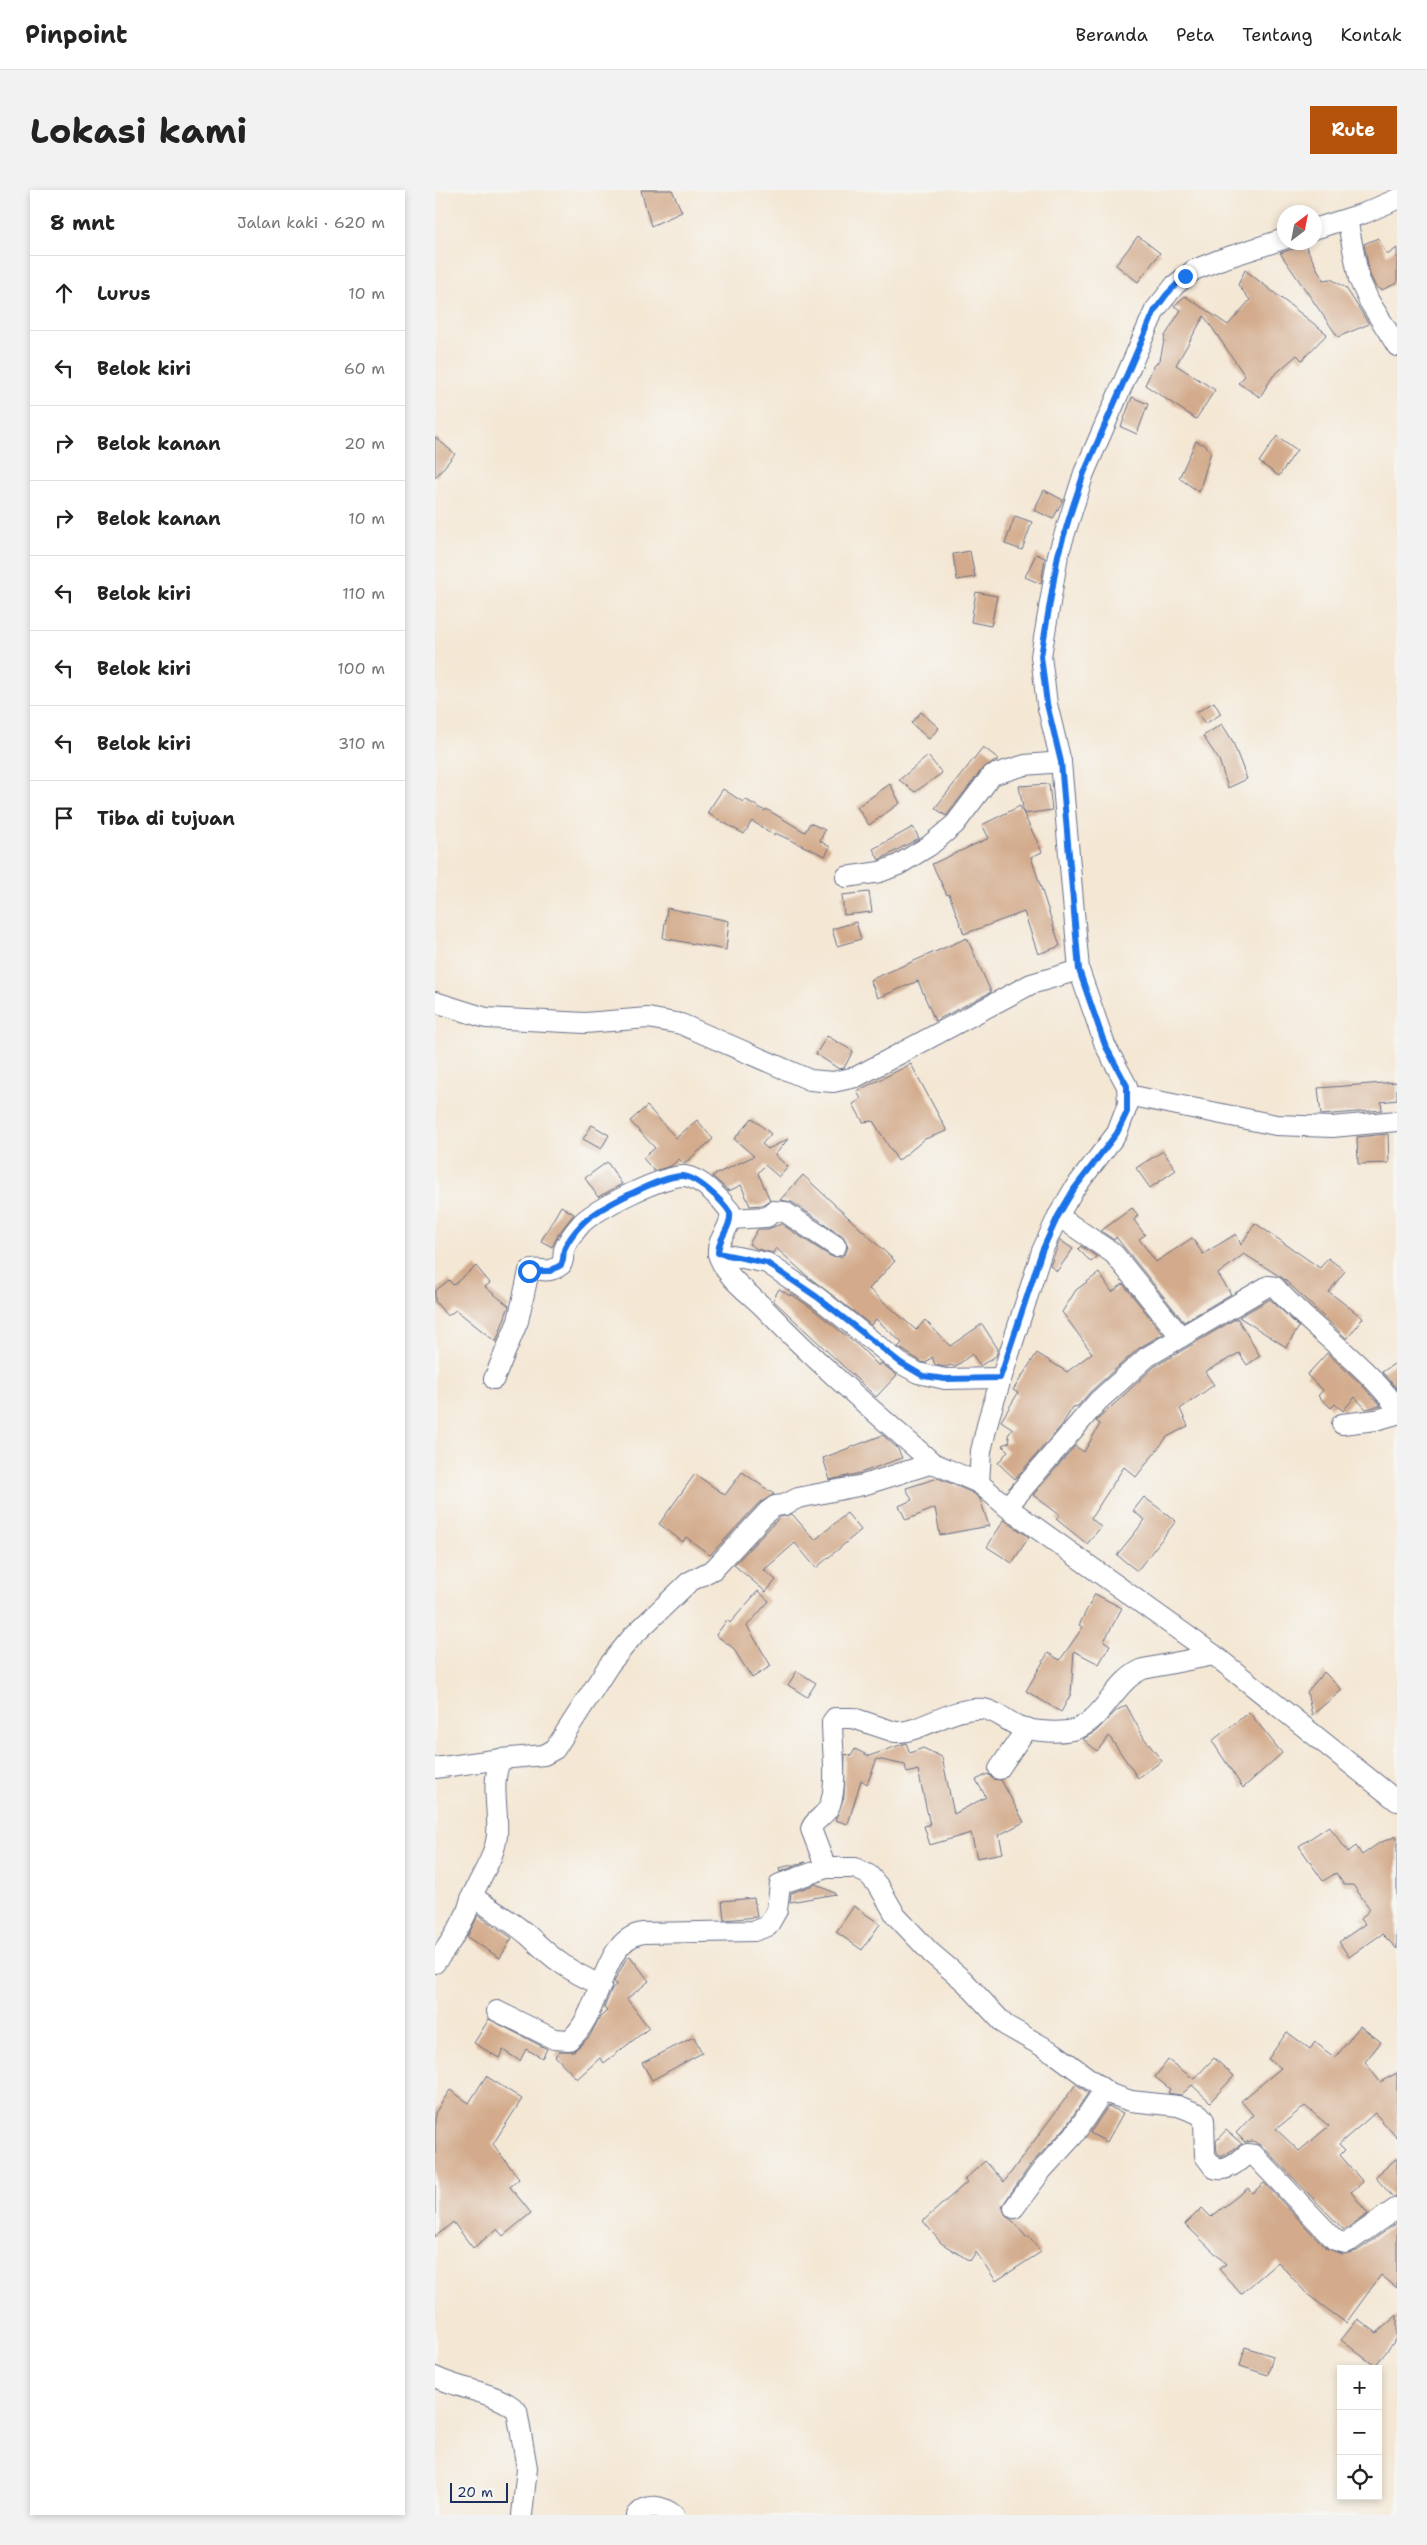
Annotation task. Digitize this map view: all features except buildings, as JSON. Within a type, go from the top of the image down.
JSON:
[{"type":"street","points":[[1322,227],[1397,199]]},
{"type":"street","points":[[1347,219],[1359,279],[1369,301],[1397,346]]},
{"type":"street","points":[[979,1483],[981,1451],[1000,1378],[1042,1251],[1058,1216],[1074,1189],[1117,1133],[1127,1112],[1129,1095],[1127,1086],[1098,1027],[1079,970],[1061,762],[1047,704],[1041,656],[1058,555],[1084,473],[1155,310],[1175,285],[1194,270],[1277,242]]},
{"type":"street","points":[[846,877],[880,872],[898,865],[929,846],[955,824],[992,775],[1025,765],[1061,762]]},
{"type":"street","points":[[435,1002],[486,1018],[585,1022],[648,1018],[681,1024],[810,1080],[833,1082],[856,1077],[1031,984],[1079,970]]},
{"type":"street","points":[[1129,1095],[1276,1125],[1333,1128],[1397,1121]]},
{"type":"street","points":[[494,1379],[519,1321],[528,1272],[533,1270],[550,1271],[561,1265],[567,1245],[581,1224],[592,1215],[629,1194],[674,1177],[683,1176],[695,1180],[707,1188],[728,1208],[730,1219],[719,1243],[718,1253],[730,1276],[779,1325],[933,1463],[979,1483],[1007,1507],[1214,1655],[1397,1801]]},
{"type":"street","points":[[730,1219],[767,1217],[773,1211],[785,1212],[836,1246]]},
{"type":"street","points":[[1058,1216],[1114,1254],[1181,1337]]},
{"type":"street","points":[[718,1253],[767,1263],[817,1297],[901,1363],[923,1376],[945,1379],[1000,1378]]},
{"type":"street","points":[[1007,1507],[1098,1401],[1147,1358],[1272,1286],[1385,1391],[1397,1408]]},
{"type":"street","points":[[1342,1424],[1376,1420],[1397,1414]]},
{"type":"street","points":[[435,1768],[461,1762],[543,1755],[555,1749],[609,1665],[632,1637],[689,1582],[714,1569],[775,1506],[784,1506],[798,1498],[863,1485],[933,1463]]},
{"type":"street","points":[[825,1868],[811,1829],[814,1823],[824,1816],[831,1804],[834,1766],[833,1722],[835,1718],[853,1718],[899,1732],[940,1717],[981,1709],[1027,1728],[1059,1730],[1080,1727],[1097,1713],[1134,1672],[1143,1668],[1214,1655]]},
{"type":"street","points":[[999,1769],[1027,1728]]},
{"type":"street","points":[[435,1963],[462,1922],[497,1838],[498,1820],[495,1786],[501,1759]]},
{"type":"street","points":[[497,2011],[554,2039],[569,2040],[577,2031],[594,2002],[615,1952],[629,1937],[643,1933],[761,1930],[768,1926],[775,1917],[780,1884],[825,1868],[855,1868],[873,1878],[897,1916],[931,1954],[963,1981],[1005,2024],[1054,2052],[1104,2090],[1121,2099],[1178,2106],[1199,2114],[1204,2120],[1205,2156],[1212,2167],[1220,2170],[1232,2166],[1247,2154],[1254,2155],[1338,2242],[1348,2242],[1397,2208]]},
{"type":"street","points":[[472,1896],[528,1935],[539,1948],[561,1966],[601,1985]]},
{"type":"street","points":[[1014,2208],[1042,2170],[1074,2135],[1104,2090]]},
{"type":"street","points":[[435,2377],[457,2387],[508,2404],[517,2411],[527,2468],[522,2515]]},
{"type":"street","points":[[637,2515],[645,2508],[654,2506],[662,2507],[674,2515]]},
{"type":"route","points":[[529,1271],[550,1271],[561,1265],[563,1263],[564,1249],[581,1224],[592,1215],[629,1194],[674,1177],[688,1177],[707,1188],[728,1208],[730,1213],[731,1218],[719,1243],[718,1253],[757,1259],[767,1263],[817,1297],[877,1346],[923,1376],[945,1379],[1000,1378],[1042,1251],[1058,1216],[1074,1189],[1117,1133],[1127,1112],[1129,1095],[1127,1086],[1105,1045],[1079,970],[1061,762],[1047,704],[1041,656],[1058,555],[1084,473],[1109,420],[1125,376],[1155,310],[1167,294],[1185,276]]}]
